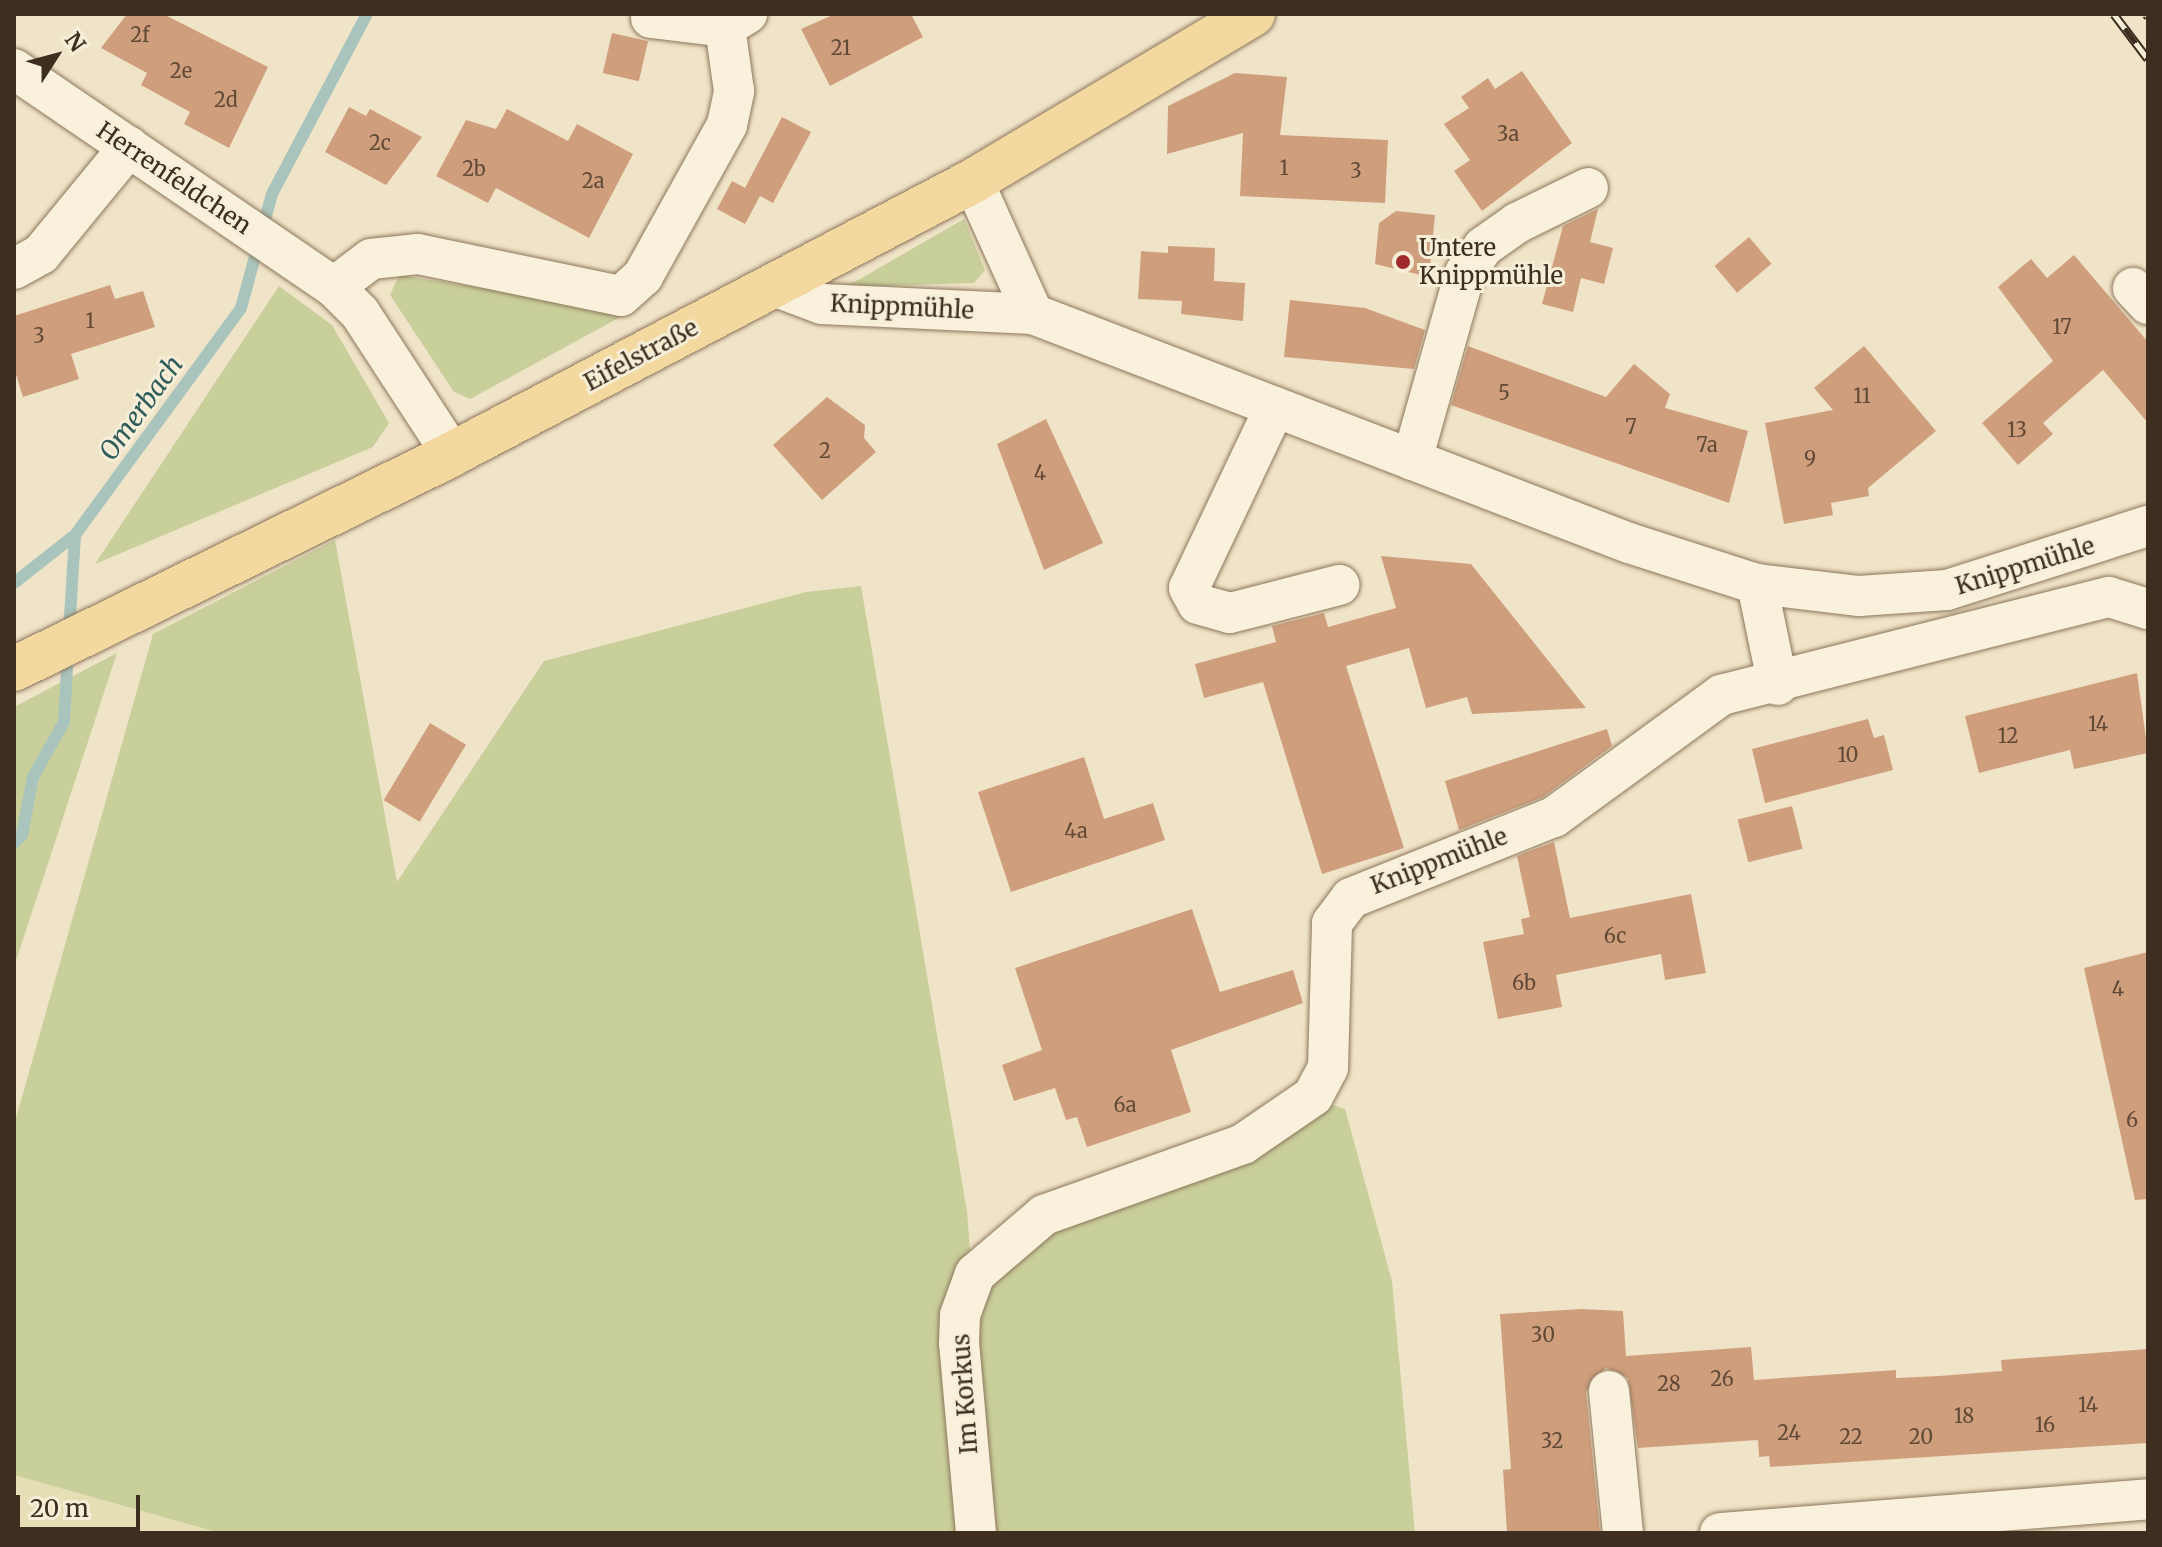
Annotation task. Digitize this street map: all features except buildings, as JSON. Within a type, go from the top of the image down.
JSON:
[{"type":"main road","name":"Eifelstraße","points":[[21,666],[452,454],[973,181],[1253,14]]},
{"type":"street","points":[[334,287],[371,259],[418,254],[621,296],[643,276],[727,125],[734,91],[736,20],[651,18]]},
{"type":"street","name":"Herrenfeldchen","points":[[14,69],[239,224],[300,260],[334,287],[360,313],[452,454]]},
{"type":"street","points":[[14,269],[41,254],[129,147]]},
{"type":"street","points":[[973,181],[1033,314]]},
{"type":"street","points":[[1412,460],[1465,273],[1483,247],[1517,223],[1588,188]]},
{"type":"street","name":"Knippmühle","points":[[774,286],[822,304],[1033,314],[1412,460],[1757,584],[1859,596],[1947,590],[2148,526]]},
{"type":"street","points":[[1275,407],[1189,588],[1198,604],[1230,613],[1339,585]]},
{"type":"street","points":[[1757,584],[1778,685]]},
{"type":"street","name":"Knippmühle","points":[[1022,1231],[1081,1199],[1243,1144],[1313,1096],[1328,1068],[1332,923],[1351,898],[1554,817],[1629,769],[1672,724],[1709,702],[2109,597],[2148,609]]},
{"type":"street","name":"Im Korkus","points":[[976,1533],[960,1315],[975,1274],[1022,1231]]},
{"type":"street","points":[[1609,1391],[1623,1533]]},
{"type":"street","points":[[1720,1533],[2148,1499]]},
{"type":"shaded area","points":[[14,1475],[220,1533],[14,1533]]},
{"type":"green space","points":[[964,219],[985,270],[974,283],[846,287]]},
{"type":"green space","points":[[399,275],[614,309],[624,315],[470,399],[454,392],[390,295]]},
{"type":"green space","points":[[279,286],[332,325],[389,423],[373,447],[95,564]]},
{"type":"green space","points":[[335,540],[397,882],[544,661],[806,592],[861,586],[967,1211],[970,1250],[960,1271],[966,1533],[220,1533],[14,1475],[14,1125],[153,634]]},
{"type":"green space","points":[[117,653],[17,958],[14,963],[14,707]]},
{"type":"green space","points":[[1330,1104],[1345,1109],[1392,1281],[1415,1533],[989,1533],[975,1346],[989,1285],[1025,1239]]},
{"type":"waterway","name":"Omerbach","points":[[69,633],[75,535],[241,308],[272,194],[367,14]]},
{"type":"waterway","points":[[14,583],[75,535]]},
{"type":"waterway","name":"Omerbach","points":[[14,843],[22,835],[33,777],[64,722],[68,651]]},
{"type":"railway","points":[[2114,14],[2148,59]]},
{"type":"place","name":"Untere Knippmühle","points":[[1403,262]]}]
